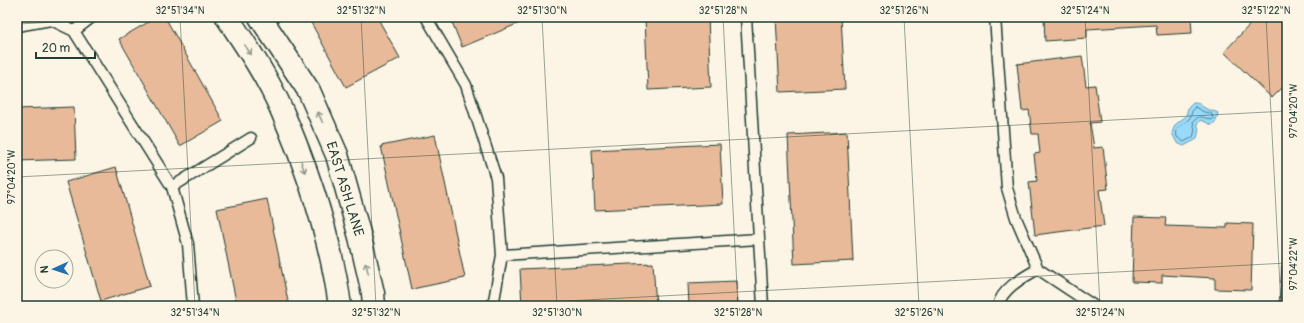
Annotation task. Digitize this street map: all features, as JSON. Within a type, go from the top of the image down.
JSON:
[{"type":"street","points":[[227,17],[252,56],[277,102],[296,147],[324,224],[335,272],[340,306]]},
{"type":"street","name":"EAST ASH LANE","points":[[260,17],[308,91],[337,155],[360,237],[374,306]]},
{"type":"street","points":[[277,102],[308,91]]},
{"type":"lane","points":[[74,31],[92,17]]},
{"type":"lane","points":[[426,17],[466,85],[496,178],[502,255],[493,306]]},
{"type":"lane","points":[[746,17],[764,306]]},
{"type":"lane","points":[[995,17],[1007,188],[1016,218],[1038,269],[1094,306]]},
{"type":"lane","points":[[17,26],[51,20],[74,31],[172,187],[188,244],[193,306]]},
{"type":"lane","points":[[172,187],[251,138]]},
{"type":"lane","points":[[502,255],[759,239]]},
{"type":"lane","points":[[998,306],[999,301],[1017,281],[1038,269]]},
{"type":"water","points":[[1193,103],[1199,104],[1218,113],[1216,121],[1212,125],[1201,120],[1197,124],[1199,129],[1197,139],[1184,146],[1177,143],[1172,133],[1175,125],[1186,116],[1188,108]]},
{"type":"building","points":[[157,17],[165,17],[223,121],[180,146],[119,39]]},
{"type":"building","points":[[308,17],[377,17],[400,58],[346,87]]},
{"type":"building","points":[[450,17],[534,17],[462,47]]},
{"type":"building","points":[[645,17],[708,17],[711,87],[648,90]]},
{"type":"building","points":[[776,17],[841,17],[845,89],[780,92]]},
{"type":"building","points":[[1044,17],[1191,17],[1192,33],[1157,35],[1156,25],[1087,29],[1087,38],[1045,41]]},
{"type":"building","points":[[1257,17],[1283,17],[1287,21],[1287,83],[1272,98],[1224,52]]},
{"type":"building","points":[[1082,56],[1086,86],[1095,85],[1100,122],[1090,123],[1094,148],[1103,147],[1108,189],[1099,190],[1104,226],[1035,235],[1029,182],[1037,181],[1034,154],[1040,153],[1038,134],[1032,134],[1029,110],[1022,111],[1017,64]]},
{"type":"building","points":[[74,107],[76,159],[17,161],[17,109]]},
{"type":"building","points":[[847,132],[853,261],[794,264],[788,135]]},
{"type":"building","points":[[435,135],[465,278],[412,289],[381,146]]},
{"type":"building","points":[[720,144],[723,204],[595,210],[592,150]]},
{"type":"building","points":[[116,167],[150,286],[101,301],[66,182]]},
{"type":"building","points":[[267,199],[289,306],[237,306],[217,209]]},
{"type":"building","points":[[1134,217],[1166,218],[1165,226],[1227,228],[1227,223],[1253,224],[1251,290],[1215,289],[1215,278],[1162,275],[1162,283],[1132,282]]},
{"type":"building","points":[[653,263],[656,306],[522,306],[520,269]]},
{"type":"building","points":[[1282,265],[1287,265],[1287,306],[1279,306]]},
{"type":"building","points":[[737,281],[738,306],[689,306],[688,283]]}]
